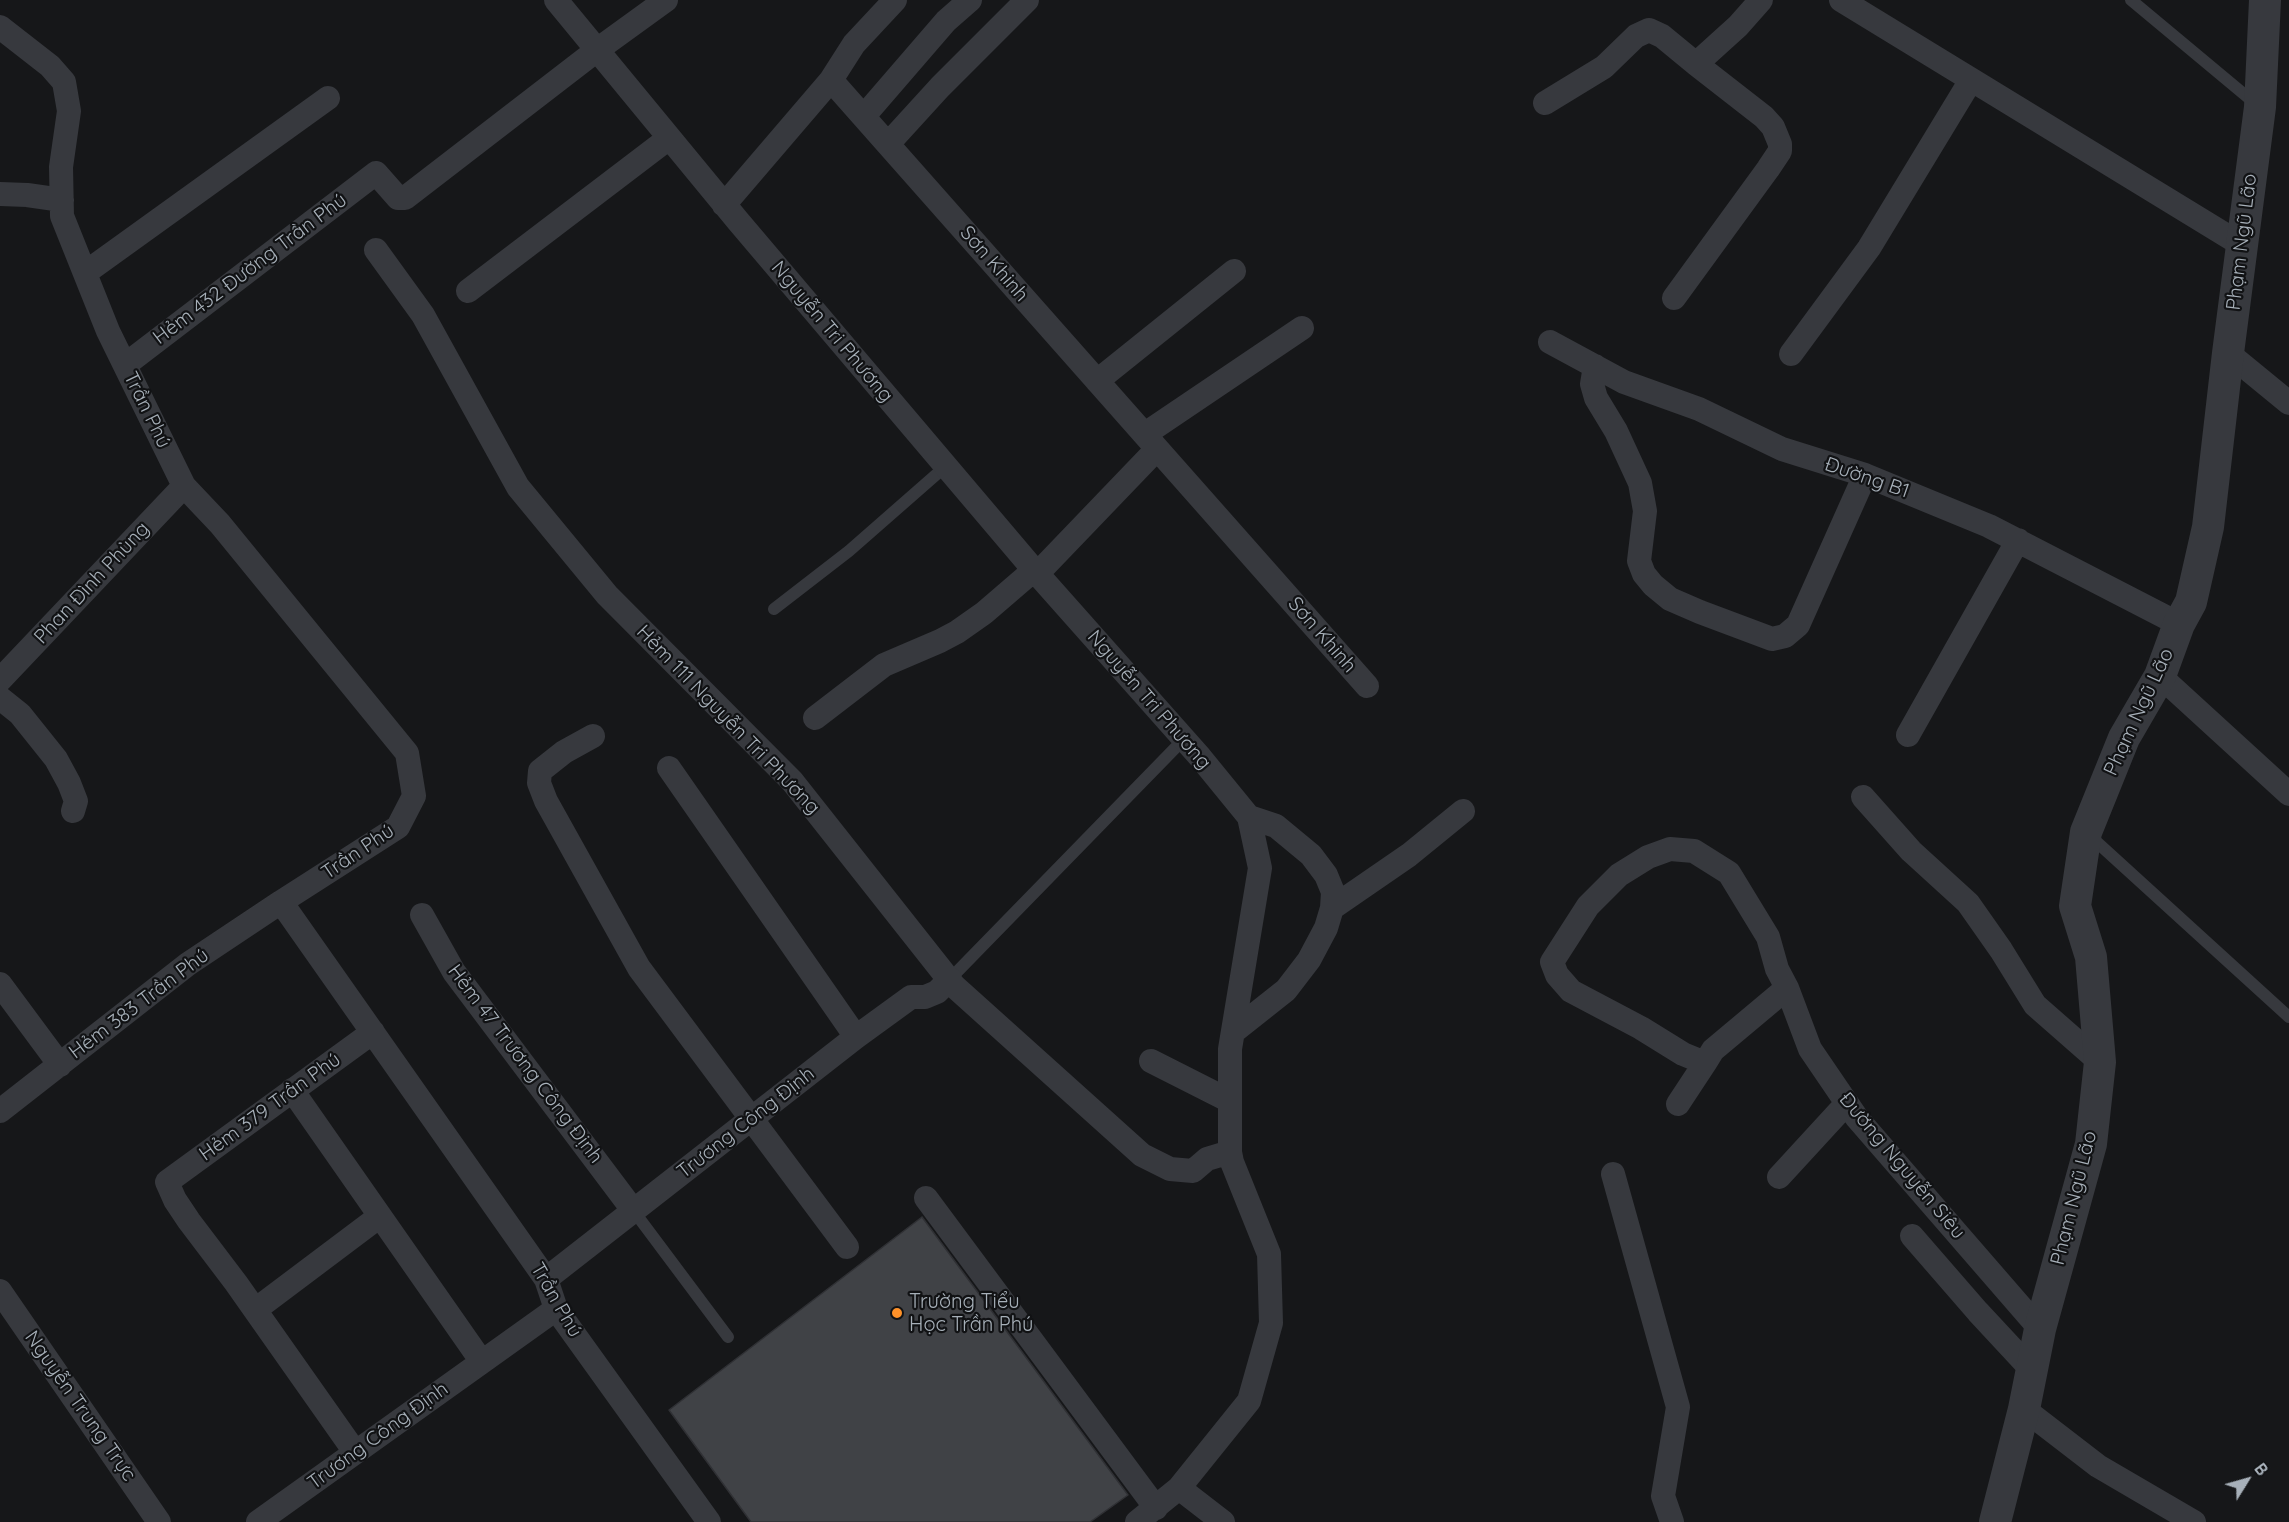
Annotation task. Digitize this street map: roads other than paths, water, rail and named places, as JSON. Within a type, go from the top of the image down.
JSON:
[{"type":"street","name":"Nguyễn Tri Phương","points":[[556,0],[724,205],[1035,572],[1184,739],[1249,817],[1260,868],[1230,1049],[1230,1152],[1269,1254],[1271,1323],[1249,1401],[1179,1488],[1146,1515]]},
{"type":"street","points":[[597,50],[666,0]]},
{"type":"street","points":[[724,205],[831,80],[854,45],[895,0]]},
{"type":"street","points":[[864,116],[946,21],[970,0]]},
{"type":"street","points":[[888,144],[940,87],[1027,0]]},
{"type":"street","points":[[1696,64],[1738,26],[1761,0]]},
{"type":"street","points":[[1841,0],[2242,245]]},
{"type":"street","name":"Phạm Ngũ Lão","points":[[1995,1522],[2024,1409],[2040,1329],[2091,1144],[2100,1062],[2091,957],[2075,906],[2086,832],[2124,738],[2160,676],[2179,624],[2191,602],[2208,527],[2260,107],[2265,0]]},
{"type":"street","name":"Trần Phú","points":[[0,27],[50,66],[64,82],[69,111],[61,167],[62,216],[108,331],[184,486],[220,524],[407,753],[414,796],[398,827],[281,902],[546,1278],[556,1309],[709,1522]]},
{"type":"street","points":[[1545,103],[1604,67],[1636,36],[1649,30],[1662,36],[1764,117],[1773,127],[1780,144],[1779,151],[1763,177],[1674,298]]},
{"type":"street","name":"Hẻm 432 Đường Trần Phú","points":[[125,365],[376,173],[398,198],[405,198],[597,50]]},
{"type":"street","name":"Sơn Khinh","points":[[831,80],[1367,686]]},
{"type":"street","points":[[1791,354],[1869,248],[1971,80]]},
{"type":"street","points":[[85,273],[328,98]]},
{"type":"street","points":[[468,291],[669,138]]},
{"type":"street","points":[[0,194],[62,200]]},
{"type":"street","name":"Hẻm 111 Nguyễn Tri Phương","points":[[376,250],[423,315],[519,487],[607,595],[792,781],[954,986],[1142,1155],[1170,1169],[1193,1171],[1207,1159],[1230,1152]]},
{"type":"street","points":[[1097,381],[1234,271]]},
{"type":"street","points":[[816,718],[884,665],[957,632],[984,613],[1035,572],[1151,442],[1302,328]]},
{"type":"street","name":"Đường B1","points":[[1550,342],[1624,382],[1700,409],[1782,448],[1865,475],[2018,540],[2179,624]]},
{"type":"street","points":[[2228,353],[2289,403]]},
{"type":"street","points":[[1595,366],[1592,384],[1596,398],[1616,431],[1640,483],[1645,512],[1639,561],[1644,574],[1670,599],[1700,612],[1772,639],[1785,636],[1798,625],[1865,475]]},
{"type":"street","name":"Phan Đình Phùng","points":[[0,680],[184,486]]},
{"type":"street","points":[[1908,735],[2018,540]]},
{"type":"street","points":[[2160,676],[2289,794]]},
{"type":"street","points":[[0,698],[20,714],[56,759],[76,801],[73,811]]},
{"type":"street","points":[[592,736],[564,752],[540,771],[539,783],[546,801],[639,969],[847,1247]]},
{"type":"street","points":[[669,768],[856,1037]]},
{"type":"street","points":[[1863,797],[1911,851],[1968,903],[2036,1005],[2100,1062]]},
{"type":"street","points":[[1332,908],[1408,855],[1463,811]]},
{"type":"street","points":[[1233,1032],[1286,990],[1309,960],[1326,928],[1332,908],[1333,892],[1326,875],[1311,855],[1276,826],[1249,817]]},
{"type":"street","name":"Đường Nguyễn Siêu","points":[[1705,1064],[1571,991],[1557,975],[1552,962],[1588,906],[1619,875],[1648,857],[1670,849],[1694,851],[1729,873],[1768,937],[1777,969],[1787,988],[1810,1049],[1857,1118],[2040,1329]]},
{"type":"street","name":"Hẻm 383 Trần Phú","points":[[0,1111],[188,964],[281,902]]},
{"type":"street","name":"Hẻm 47 Trương Công Định","points":[[422,915],[454,972],[633,1210]]},
{"type":"street","name":"Trương Công Định","points":[[546,1278],[856,1037],[911,997],[925,997],[937,992],[950,979]]},
{"type":"street","points":[[0,984],[60,1065]]},
{"type":"street","points":[[1678,1104],[1713,1050],[1787,988]]},
{"type":"street","name":"Hẻm 379 Trần Phú","points":[[255,1310],[189,1221],[175,1200],[167,1182],[373,1032]]},
{"type":"street","points":[[1151,1060],[1230,1101]]},
{"type":"street","points":[[292,1090],[482,1362]]},
{"type":"street","points":[[1779,1178],[1847,1103]]},
{"type":"street","points":[[1613,1174],[1678,1407],[1663,1496],[1672,1522]]},
{"type":"street","points":[[926,1198],[1146,1515]]},
{"type":"street","points":[[355,1452],[255,1310],[380,1216]]},
{"type":"street","points":[[1912,1236],[2031,1369]]},
{"type":"street","name":"Nguyễn Trung Trực","points":[[0,1291],[159,1522]]},
{"type":"street","name":"Trương Công Định","points":[[258,1522],[556,1309]]},
{"type":"street","points":[[2024,1409],[2098,1466],[2194,1522]]},
{"type":"street","points":[[1179,1488],[1222,1522]]},
{"type":"lane","points":[[2131,0],[2260,107]]},
{"type":"lane","points":[[774,609],[849,551],[946,466]]},
{"type":"lane","points":[[950,979],[1184,739]]},
{"type":"lane","points":[[2086,832],[2289,1017]]},
{"type":"lane","points":[[633,1210],[728,1338]]},
{"type":"place","name":"Trường Tiểu Học Trần Phú","points":[[897,1313]]}]
